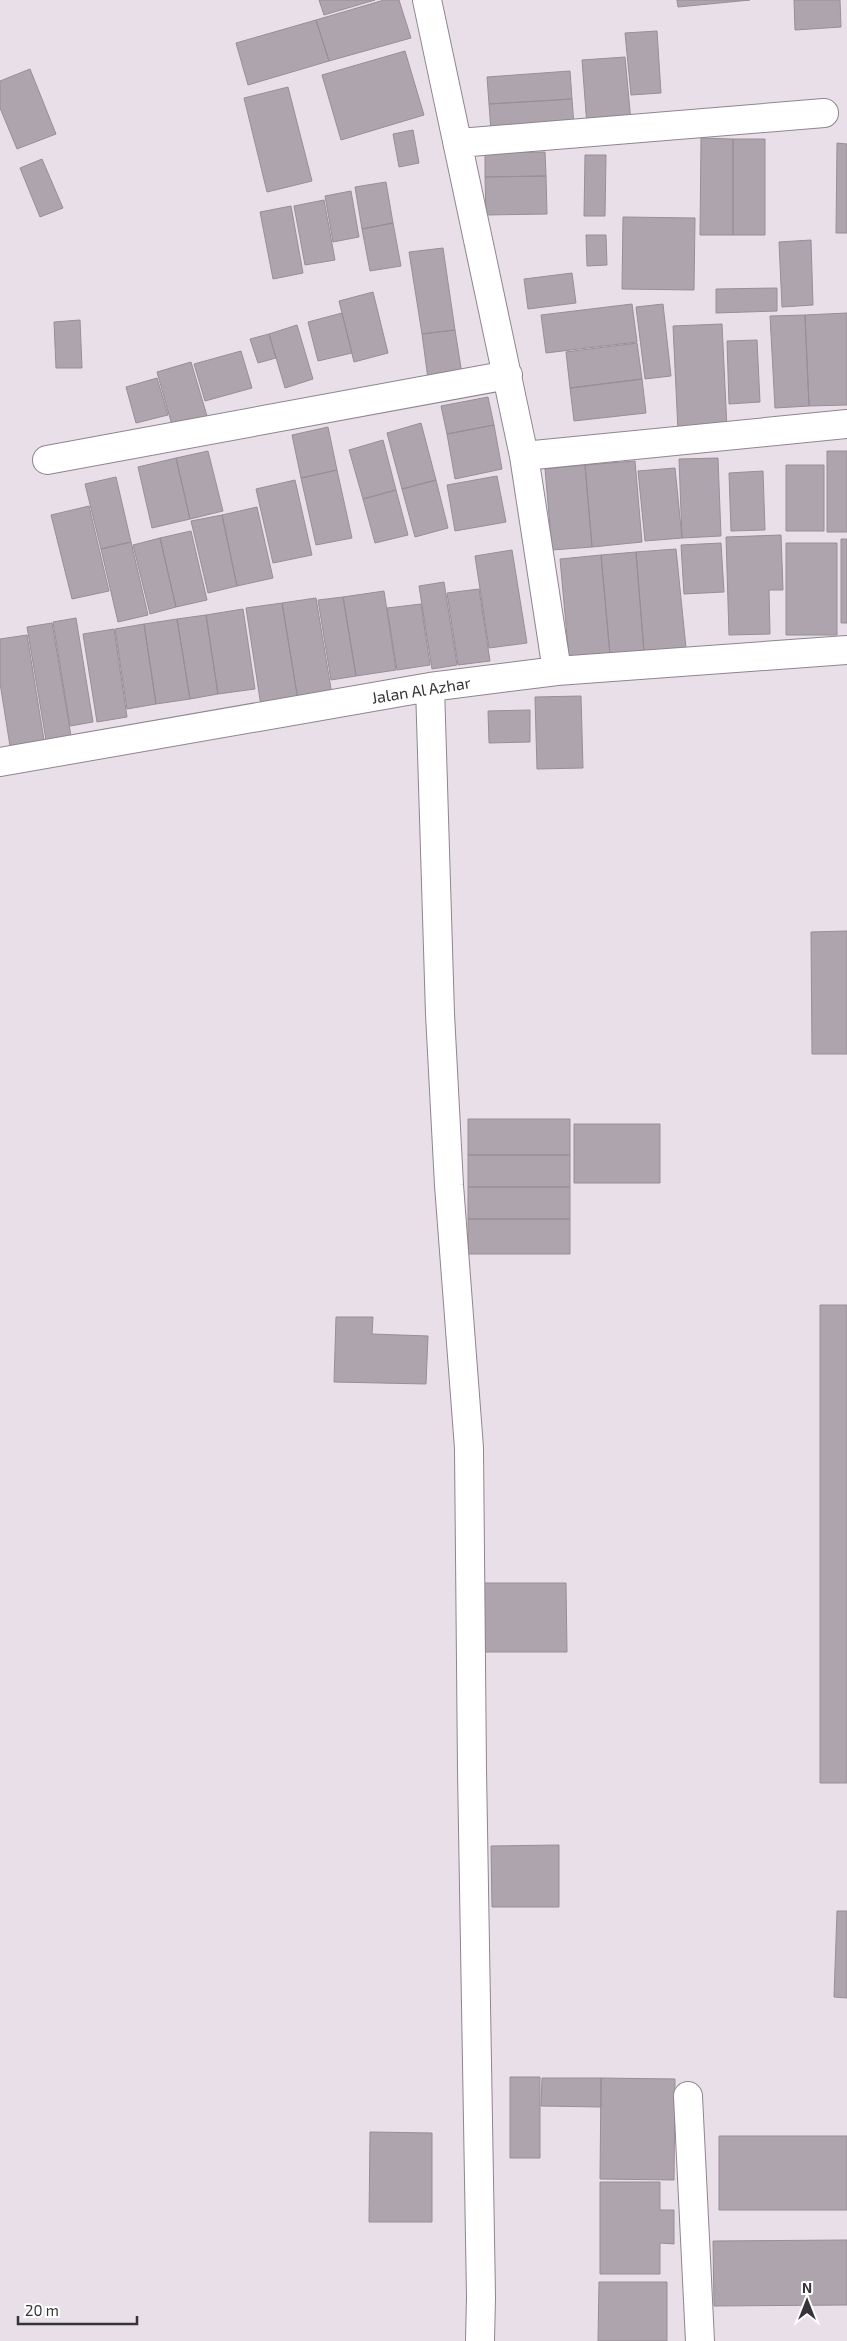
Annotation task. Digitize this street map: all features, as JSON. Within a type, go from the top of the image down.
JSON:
[{"type":"street","points":[[427,0],[524,456],[557,671]]},
{"type":"street","points":[[459,144],[824,113]]},
{"type":"street","points":[[48,460],[508,375]]},
{"type":"street","points":[[524,456],[847,424]]},
{"type":"street","name":"Jalan Al Azhar","points":[[0,762],[430,687],[557,671],[847,650]]},
{"type":"street","points":[[430,687],[440,1014],[450,1194],[469,1448],[472,1780],[481,2298],[480,2341]]},
{"type":"street","points":[[688,2096],[700,2341]]},
{"type":"building","points":[[319,0],[375,0],[324,15]]},
{"type":"building","points":[[384,0],[399,0],[411,38],[329,61],[316,20]]},
{"type":"building","points":[[677,0],[750,0],[678,7]]},
{"type":"building","points":[[794,0],[840,0],[841,27],[795,30]]},
{"type":"building","points":[[316,20],[329,61],[248,85],[236,43]]},
{"type":"building","points":[[657,31],[661,93],[631,95],[625,33]]},
{"type":"building","points":[[405,51],[424,115],[341,140],[322,75]]},
{"type":"building","points":[[625,57],[631,122],[587,126],[582,60]]},
{"type":"building","points":[[30,69],[56,134],[17,149],[0,108],[0,81]]},
{"type":"building","points":[[570,71],[572,99],[489,104],[487,77]]},
{"type":"building","points":[[288,87],[312,181],[267,192],[244,98]]},
{"type":"building","points":[[572,99],[574,126],[491,131],[489,104]]},
{"type":"building","points":[[413,130],[419,163],[399,167],[393,134]]},
{"type":"building","points":[[701,138],[733,139],[733,235],[700,235]]},
{"type":"building","points":[[733,139],[765,139],[765,235],[733,235]]},
{"type":"building","points":[[837,143],[847,144],[847,233],[836,233]]},
{"type":"building","points":[[545,152],[546,176],[485,177],[485,153]]},
{"type":"building","points":[[585,155],[606,155],[605,216],[584,216]]},
{"type":"building","points":[[42,159],[63,208],[40,217],[20,168]]},
{"type":"building","points":[[546,176],[547,214],[486,215],[485,177]]},
{"type":"building","points":[[386,182],[393,223],[362,229],[355,187]]},
{"type":"building","points":[[351,191],[359,237],[333,242],[325,196]]},
{"type":"building","points":[[324,200],[335,260],[305,265],[294,206]]},
{"type":"building","points":[[291,206],[303,273],[273,279],[260,212]]},
{"type":"building","points":[[623,217],[695,218],[694,290],[622,289]]},
{"type":"building","points":[[393,223],[401,266],[370,271],[362,229]]},
{"type":"building","points":[[586,235],[606,235],[607,265],[587,266]]},
{"type":"building","points":[[811,240],[813,305],[782,307],[779,242]]},
{"type":"building","points":[[443,248],[455,330],[422,334],[409,252]]},
{"type":"building","points":[[572,273],[576,303],[528,309],[524,279]]},
{"type":"building","points":[[777,288],[777,311],[716,313],[716,289]]},
{"type":"building","points":[[373,292],[388,353],[354,362],[339,301]]},
{"type":"building","points":[[632,304],[637,342],[546,353],[541,315]]},
{"type":"building","points":[[663,304],[671,376],[645,379],[636,307]]},
{"type":"building","points":[[342,313],[352,353],[318,361],[308,322]]},
{"type":"building","points":[[847,313],[847,405],[809,406],[805,315]]},
{"type":"building","points":[[805,315],[809,406],[775,408],[770,316]]},
{"type":"building","points":[[80,320],[82,368],[56,368],[54,322]]},
{"type":"building","points":[[722,324],[727,429],[678,431],[673,326]]},
{"type":"building","points":[[297,325],[313,379],[285,388],[269,334]]},
{"type":"building","points":[[455,330],[462,374],[428,379],[422,334]]},
{"type":"building","points":[[269,334],[276,358],[258,363],[250,339]]},
{"type":"building","points":[[757,340],[760,402],[729,404],[727,341]]},
{"type":"building","points":[[637,343],[642,379],[570,388],[566,352]]},
{"type":"building","points":[[241,351],[252,388],[205,401],[194,364]]},
{"type":"building","points":[[191,362],[207,416],[172,425],[157,372]]},
{"type":"building","points":[[157,378],[168,415],[136,423],[126,387]]},
{"type":"building","points":[[642,379],[646,413],[574,421],[570,388]]},
{"type":"building","points":[[488,397],[494,425],[447,434],[441,406]]},
{"type":"building","points":[[421,423],[436,480],[402,489],[387,433]]},
{"type":"building","points":[[494,425],[502,469],[455,479],[447,434]]},
{"type":"building","points":[[328,427],[337,470],[301,478],[292,435]]},
{"type":"building","points":[[383,440],[396,490],[363,499],[349,450]]},
{"type":"building","points":[[208,451],[223,511],[190,519],[176,458]]},
{"type":"building","points":[[827,451],[847,451],[847,532],[827,532]]},
{"type":"building","points":[[176,458],[190,519],[152,528],[138,467]]},
{"type":"building","points":[[718,458],[721,536],[682,538],[679,459]]},
{"type":"building","points":[[635,461],[642,542],[592,547],[585,465]]},
{"type":"building","points":[[585,465],[592,547],[552,550],[545,469]]},
{"type":"building","points":[[786,465],[824,465],[824,531],[786,531]]},
{"type":"building","points":[[675,468],[682,538],[645,541],[638,471]]},
{"type":"building","points":[[337,470],[352,538],[316,545],[301,478]]},
{"type":"building","points":[[763,471],[765,530],[731,531],[729,473]]},
{"type":"building","points":[[497,476],[506,522],[455,531],[447,485]]},
{"type":"building","points":[[116,477],[131,542],[101,549],[85,484]]},
{"type":"building","points":[[295,480],[312,555],[273,563],[256,489]]},
{"type":"building","points":[[436,480],[448,528],[415,537],[402,489]]},
{"type":"building","points":[[396,490],[408,535],[375,543],[363,499]]},
{"type":"building","points":[[89,506],[109,591],[72,599],[51,515]]},
{"type":"building","points":[[257,507],[273,578],[237,586],[222,515]]},
{"type":"building","points":[[222,515],[237,586],[208,593],[191,521]]},
{"type":"building","points":[[191,531],[207,600],[176,607],[160,538]]},
{"type":"building","points":[[781,535],[783,590],[769,590],[770,634],[729,635],[726,537]]},
{"type":"building","points":[[160,538],[176,607],[150,614],[133,545]]},
{"type":"building","points":[[841,539],[847,539],[847,623],[841,623]]},
{"type":"building","points":[[131,542],[148,615],[118,622],[101,549]]},
{"type":"building","points":[[721,543],[724,592],[684,594],[681,545]]},
{"type":"building","points":[[786,543],[837,543],[837,635],[786,635]]},
{"type":"building","points":[[676,549],[686,648],[644,652],[636,552]]},
{"type":"building","points":[[512,550],[527,643],[489,648],[475,556]]},
{"type":"building","points":[[636,552],[644,652],[610,655],[601,555]]},
{"type":"building","points":[[601,555],[610,655],[569,658],[560,559]]},
{"type":"building","points":[[444,582],[457,665],[432,669],[419,586]]},
{"type":"building","points":[[479,589],[490,661],[458,665],[447,593]]},
{"type":"building","points":[[384,591],[396,670],[356,676],[343,597]]},
{"type":"building","points":[[343,597],[356,676],[331,680],[318,600]]},
{"type":"building","points":[[316,598],[332,695],[298,700],[282,603]]},
{"type":"building","points":[[282,603],[298,700],[261,706],[246,608]]},
{"type":"building","points":[[421,604],[430,665],[397,670],[387,608]]},
{"type":"building","points":[[243,609],[255,689],[218,694],[206,615]]},
{"type":"building","points":[[206,615],[218,694],[190,699],[177,619]]},
{"type":"building","points":[[76,618],[93,722],[70,726],[53,622]]},
{"type":"building","points":[[177,619],[190,699],[156,704],[144,624]]},
{"type":"building","points":[[52,623],[71,736],[46,740],[27,627]]},
{"type":"building","points":[[144,624],[156,704],[127,709],[115,629]]},
{"type":"building","points":[[114,629],[127,717],[97,722],[83,634]]},
{"type":"building","points":[[27,635],[44,740],[10,746],[0,683],[0,639]]},
{"type":"building","points":[[581,696],[583,768],[537,769],[535,697]]},
{"type":"building","points":[[530,710],[530,742],[489,743],[488,711]]},
{"type":"building","points":[[847,931],[847,1054],[812,1054],[811,932]]},
{"type":"building","points":[[468,1119],[570,1119],[570,1155],[468,1155]]},
{"type":"building","points":[[574,1124],[660,1124],[660,1183],[574,1183]]},
{"type":"building","points":[[468,1155],[570,1155],[570,1187],[468,1187]]},
{"type":"building","points":[[468,1187],[570,1187],[570,1219],[468,1219]]},
{"type":"building","points":[[468,1219],[570,1219],[570,1254],[468,1254]]},
{"type":"building","points":[[820,1305],[847,1305],[847,1783],[820,1783]]},
{"type":"building","points":[[336,1317],[373,1317],[372,1334],[428,1336],[426,1384],[334,1382]]},
{"type":"building","points":[[484,1583],[566,1583],[567,1652],[485,1652]]},
{"type":"building","points":[[559,1845],[559,1907],[492,1907],[491,1846]]},
{"type":"building","points":[[837,1911],[847,1911],[847,1998],[834,1997]]},
{"type":"building","points":[[510,2077],[540,2077],[540,2158],[510,2158]]},
{"type":"building","points":[[542,2078],[601,2078],[601,2107],[541,2106]]},
{"type":"building","points":[[601,2078],[675,2079],[674,2180],[600,2179]]},
{"type":"building","points":[[370,2132],[432,2133],[432,2222],[369,2222]]},
{"type":"building","points":[[719,2136],[847,2136],[847,2210],[719,2210]]},
{"type":"building","points":[[600,2182],[660,2182],[660,2210],[674,2210],[674,2244],[660,2243],[660,2274],[600,2274]]},
{"type":"building","points":[[847,2240],[847,2305],[714,2306],[713,2241]]},
{"type":"building","points":[[599,2282],[667,2282],[667,2341],[598,2341]]}]
